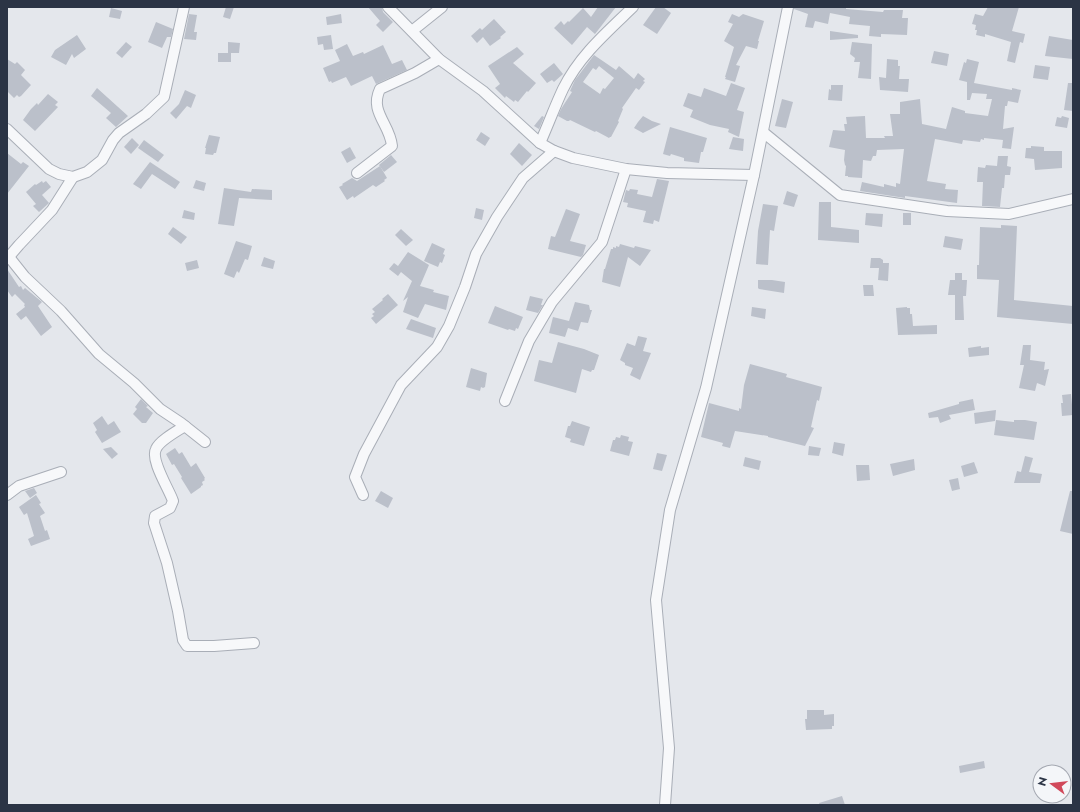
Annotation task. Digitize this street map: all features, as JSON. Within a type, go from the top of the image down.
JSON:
[{"type":"street","points":[[7,129],[49,169],[59,174],[73,177],[87,172],[102,160],[113,140],[119,134],[146,114],[164,97],[184,7]]},
{"type":"street","points":[[388,7],[438,59],[483,91],[540,143],[554,151],[573,158],[626,169],[754,175]]},
{"type":"street","points":[[412,31],[442,7]]},
{"type":"street","points":[[540,143],[564,88],[585,56],[609,28],[633,7]]},
{"type":"street","points":[[664,805],[669,748],[656,600],[670,510],[706,388],[754,175],[788,7]]},
{"type":"street","points":[[357,173],[392,146],[392,137],[376,110],[380,89],[415,73],[438,59]]},
{"type":"street","points":[[763,132],[840,195],[947,211],[1009,214],[1073,199]]},
{"type":"street","points":[[363,495],[355,477],[364,454],[401,385],[437,347],[449,326],[476,254],[518,184],[554,151]]},
{"type":"street","points":[[505,401],[529,341],[552,302],[602,242],[626,169]]},
{"type":"street","points":[[73,177],[52,210],[19,244],[8,258],[25,277],[61,311],[99,354],[134,383],[160,409],[205,442]]},
{"type":"street","points":[[185,426],[161,443],[156,448],[154,454],[157,466],[173,501],[170,508],[155,516],[154,523],[167,563],[183,640],[187,646],[254,643]]},
{"type":"street","points":[[7,495],[19,486],[60,472]]},
{"type":"building","points":[[226,7],[234,7],[230,19],[223,17]]},
{"type":"building","points":[[368,7],[382,7],[383,12],[393,22],[383,32],[376,25],[380,21]]},
{"type":"building","points":[[598,7],[616,7],[595,34],[587,27],[572,45],[554,28],[561,21],[564,25],[568,21],[569,22],[583,8],[591,17]]},
{"type":"building","points":[[656,7],[663,7],[671,13],[657,34],[643,25]]},
{"type":"building","points":[[794,7],[846,7],[846,9],[883,12],[884,10],[903,10],[902,18],[908,18],[907,35],[881,34],[881,37],[869,36],[870,26],[849,24],[850,17],[830,13],[828,24],[815,21],[813,28],[805,27],[808,14],[794,9]]},
{"type":"building","points":[[988,7],[1019,7],[1012,31],[1025,34],[1023,43],[1020,42],[1015,63],[1007,61],[1011,42],[985,34],[985,37],[976,35],[976,25],[972,24],[975,14],[983,16]]},
{"type":"building","points":[[111,8],[122,11],[120,19],[109,17]]},
{"type":"building","points":[[189,14],[197,15],[194,32],[197,32],[196,40],[184,39]]},
{"type":"building","points":[[341,14],[342,23],[327,25],[326,17]]},
{"type":"building","points":[[732,14],[739,17],[743,14],[764,21],[757,49],[746,46],[736,65],[740,66],[735,82],[725,79],[734,47],[724,41],[733,24],[728,22]]},
{"type":"building","points":[[494,19],[506,32],[500,37],[501,38],[490,46],[483,37],[477,43],[471,36],[480,28],[482,30]]},
{"type":"building","points":[[156,22],[173,29],[171,37],[167,37],[162,48],[148,42]]},
{"type":"building","points":[[830,31],[858,35],[858,38],[830,40]]},
{"type":"building","points":[[77,35],[86,49],[74,58],[72,54],[66,65],[51,57],[55,50]]},
{"type":"building","points":[[331,35],[333,49],[324,50],[323,44],[318,45],[317,37]]},
{"type":"building","points":[[1049,36],[1073,40],[1073,59],[1045,56]]},
{"type":"building","points":[[126,42],[132,47],[122,58],[116,53]]},
{"type":"building","points":[[228,42],[240,43],[239,53],[228,53]]},
{"type":"building","points":[[852,42],[872,44],[871,79],[858,78],[860,62],[854,62],[855,58],[850,54]]},
{"type":"building","points":[[347,44],[353,56],[363,52],[364,54],[383,45],[392,64],[402,60],[407,70],[376,84],[372,76],[351,86],[346,77],[332,83],[331,81],[329,82],[323,68],[340,61],[335,50]]},
{"type":"building","points":[[517,47],[524,54],[513,63],[536,83],[518,102],[515,100],[514,102],[506,96],[505,98],[495,88],[500,84],[488,66]]},
{"type":"building","points":[[934,51],[949,54],[947,66],[931,63]]},
{"type":"building","points":[[218,53],[231,53],[231,62],[218,62]]},
{"type":"building","points":[[594,55],[616,70],[619,66],[634,79],[638,73],[645,79],[643,81],[645,82],[639,90],[636,88],[622,108],[619,122],[609,138],[596,131],[595,132],[570,120],[567,121],[558,116],[572,92],[570,91],[575,80]],"holes":[[[599,66],[614,78],[605,89],[603,88],[600,94],[583,82],[593,68],[596,70]]]},
{"type":"building","points":[[7,59],[15,64],[17,62],[25,70],[21,75],[31,85],[19,97],[17,95],[14,98],[7,91]]},
{"type":"building","points":[[887,59],[898,60],[898,66],[900,66],[899,79],[909,79],[908,92],[880,90],[879,77],[886,78]]},
{"type":"building","points":[[967,59],[979,62],[974,83],[1012,90],[1012,88],[1021,90],[1018,103],[1008,101],[1007,106],[1005,106],[1003,129],[1014,127],[1011,149],[1002,148],[1003,140],[984,138],[984,140],[981,139],[980,142],[963,140],[962,144],[935,139],[927,181],[946,184],[945,189],[958,190],[957,203],[905,196],[905,198],[860,191],[862,182],[884,187],[884,184],[896,187],[896,183],[900,184],[904,149],[877,150],[876,156],[873,156],[871,161],[863,160],[862,178],[848,177],[845,176],[845,150],[829,147],[833,130],[845,131],[844,124],[847,124],[846,117],[865,116],[866,138],[885,138],[884,136],[893,136],[890,114],[900,114],[900,102],[920,99],[922,124],[946,129],[952,107],[965,111],[965,113],[988,116],[992,99],[986,99],[987,94],[972,93],[970,100],[967,100],[967,82],[959,80],[964,62],[966,63]]},
{"type":"building","points":[[554,63],[563,74],[554,82],[552,80],[547,83],[540,74]]},
{"type":"building","points":[[1035,65],[1050,67],[1048,80],[1033,78]]},
{"type":"building","points":[[731,83],[745,88],[737,110],[744,112],[739,137],[728,132],[729,129],[710,125],[690,117],[693,110],[683,106],[688,93],[701,97],[704,88],[726,96]]},
{"type":"building","points":[[1068,83],[1073,83],[1073,111],[1064,110]]},
{"type":"building","points":[[831,85],[843,85],[842,101],[828,100]]},
{"type":"building","points":[[97,88],[128,116],[116,127],[106,118],[111,113],[91,96]]},
{"type":"building","points":[[185,90],[196,95],[191,108],[187,106],[176,119],[170,113],[179,104]]},
{"type":"building","points":[[48,94],[58,102],[55,105],[58,107],[35,131],[23,120],[31,109],[37,103],[38,105]]},
{"type":"building","points":[[782,99],[793,102],[786,128],[775,126]]},
{"type":"building","points":[[542,116],[544,117],[539,129],[534,126]]},
{"type":"building","points":[[643,116],[661,124],[643,133],[634,128]]},
{"type":"building","points":[[1062,116],[1069,118],[1067,128],[1055,126],[1057,117],[1061,118]]},
{"type":"building","points":[[670,127],[707,138],[703,152],[701,152],[699,163],[684,161],[684,158],[671,154],[670,156],[663,154]]},
{"type":"building","points":[[481,132],[490,138],[485,146],[476,140]]},
{"type":"building","points":[[209,135],[220,137],[216,153],[213,155],[205,154],[205,148]]},
{"type":"building","points":[[733,137],[744,139],[743,151],[729,149]]},
{"type":"building","points":[[132,138],[139,145],[131,154],[124,147]]},
{"type":"building","points":[[144,140],[164,155],[158,162],[138,148]]},
{"type":"building","points":[[519,143],[532,155],[522,166],[510,154]]},
{"type":"building","points":[[1031,146],[1044,147],[1044,151],[1062,151],[1062,168],[1035,170],[1034,159],[1025,158],[1026,148],[1031,148]]},
{"type":"building","points":[[350,147],[356,158],[347,163],[341,152]]},
{"type":"building","points":[[7,153],[21,164],[23,162],[29,166],[7,194]]},
{"type":"building","points":[[391,155],[397,162],[384,172],[379,165]]},
{"type":"building","points":[[998,156],[1008,156],[1007,166],[1011,167],[1010,175],[1005,175],[1000,207],[982,206],[983,182],[977,182],[978,167],[985,168],[986,165],[997,166]]},
{"type":"building","points":[[150,162],[180,182],[175,189],[152,174],[141,189],[133,184]]},
{"type":"building","points":[[380,166],[387,178],[384,180],[385,181],[376,187],[373,185],[354,198],[353,196],[347,200],[339,187],[352,178],[357,181]]},
{"type":"building","points":[[657,179],[669,181],[659,222],[654,220],[653,224],[643,222],[646,211],[627,207],[628,203],[623,202],[626,190],[638,190],[637,194],[652,197]]},
{"type":"building","points":[[196,180],[206,183],[204,191],[193,188]]},
{"type":"building","points":[[42,181],[43,183],[46,181],[51,187],[42,195],[49,203],[39,212],[33,206],[36,204],[26,192],[35,184],[36,185]]},
{"type":"building","points":[[224,188],[251,192],[252,189],[272,190],[272,200],[239,198],[234,226],[218,224]]},
{"type":"building","points":[[787,191],[798,195],[794,207],[783,204]]},
{"type":"building","points":[[819,202],[831,202],[831,227],[859,230],[859,243],[818,240]]},
{"type":"building","points":[[763,204],[778,206],[774,231],[770,230],[768,265],[756,264],[758,231]]},
{"type":"building","points":[[476,208],[484,210],[482,220],[474,218]]},
{"type":"building","points":[[566,209],[580,214],[570,241],[586,245],[581,257],[548,249],[551,236],[555,237]]},
{"type":"building","points":[[184,210],[195,213],[194,220],[182,218]]},
{"type":"building","points":[[866,213],[883,214],[882,227],[865,225]]},
{"type":"building","points":[[903,213],[911,213],[911,225],[903,225]]},
{"type":"building","points":[[1001,225],[1017,226],[1014,300],[1073,306],[1073,324],[997,317],[999,280],[977,279],[977,265],[979,265],[980,227],[1001,228]]},
{"type":"building","points":[[173,227],[187,237],[181,244],[168,234]]},
{"type":"building","points":[[401,229],[413,240],[406,246],[395,235]]},
{"type":"building","points":[[945,236],[963,239],[961,250],[943,247]]},
{"type":"building","points":[[236,241],[252,246],[248,260],[245,259],[239,273],[237,271],[234,278],[224,274]]},
{"type":"building","points":[[432,243],[445,249],[443,254],[445,255],[442,263],[440,262],[438,267],[424,261]]},
{"type":"building","points":[[620,244],[634,248],[635,246],[651,250],[640,266],[628,257],[620,287],[602,282],[604,269],[611,249],[613,249],[613,247],[616,248],[616,246],[619,247]]},
{"type":"building","points":[[408,252],[429,265],[420,286],[434,290],[433,292],[449,296],[446,310],[425,304],[418,318],[403,312],[408,297],[403,301],[412,281],[401,272],[398,276],[389,269],[394,263],[398,266]]},
{"type":"building","points":[[264,257],[275,261],[273,269],[261,266]]},
{"type":"building","points":[[871,258],[880,258],[883,260],[883,263],[889,263],[888,281],[878,280],[879,268],[870,268]]},
{"type":"building","points":[[197,260],[199,268],[187,271],[185,263]]},
{"type":"building","points":[[7,269],[19,287],[21,286],[23,290],[25,288],[42,302],[38,306],[52,327],[41,336],[26,316],[21,320],[16,314],[25,307],[25,304],[15,294],[12,297],[7,290]]},
{"type":"building","points":[[955,273],[962,273],[962,280],[967,280],[966,296],[963,296],[964,320],[955,320],[955,295],[948,295],[950,280],[955,280]]},
{"type":"building","points":[[758,280],[785,282],[784,293],[759,289]]},
{"type":"building","points":[[863,285],[873,285],[874,296],[864,296]]},
{"type":"building","points":[[388,294],[398,305],[376,324],[371,318],[374,316],[372,314],[375,312],[372,309]]},
{"type":"building","points":[[530,296],[543,299],[541,305],[543,305],[538,313],[526,310]]},
{"type":"building","points":[[575,302],[589,305],[590,310],[592,310],[588,323],[581,322],[578,331],[568,328],[565,337],[549,333],[553,317],[569,321]]},
{"type":"building","points":[[495,306],[523,317],[518,329],[516,328],[515,331],[508,330],[488,323]]},
{"type":"building","points":[[752,307],[766,309],[765,319],[751,316]]},
{"type":"building","points":[[896,308],[910,308],[910,314],[912,314],[913,326],[937,325],[937,334],[898,335]]},
{"type":"building","points":[[411,319],[436,328],[433,338],[406,329]]},
{"type":"building","points":[[638,336],[647,338],[643,351],[651,353],[640,380],[630,375],[633,368],[625,365],[625,363],[620,360],[627,343],[635,346]]},
{"type":"building","points":[[558,342],[599,355],[594,370],[591,372],[582,369],[576,393],[534,381],[539,360],[552,363]]},
{"type":"building","points":[[1023,345],[1031,345],[1030,360],[1045,362],[1044,370],[1049,369],[1045,386],[1037,383],[1035,391],[1019,388],[1024,365],[1020,365]]},
{"type":"building","points":[[981,346],[981,348],[989,347],[989,355],[969,357],[968,348]]},
{"type":"building","points":[[750,364],[787,374],[786,377],[822,387],[819,401],[817,400],[811,427],[814,428],[805,446],[768,436],[735,431],[730,448],[722,446],[723,443],[701,437],[709,403],[739,411],[739,408],[741,409],[744,385]]},
{"type":"building","points":[[471,368],[487,373],[485,387],[481,387],[480,391],[466,387]]},
{"type":"building","points":[[1071,394],[1073,415],[1062,416],[1062,395]]},
{"type":"building","points":[[141,399],[148,406],[146,407],[153,413],[146,423],[142,423],[133,414],[137,409],[135,407]]},
{"type":"building","points":[[973,399],[975,410],[949,415],[951,419],[940,423],[938,417],[929,418],[928,413],[959,404],[959,402]]},
{"type":"building","points":[[996,410],[995,421],[975,424],[974,413]]},
{"type":"building","points":[[102,416],[108,425],[114,421],[121,432],[102,443],[95,432],[97,430],[93,423]]},
{"type":"building","points":[[996,420],[1014,422],[1014,420],[1025,420],[1037,422],[1034,440],[994,435]]},
{"type":"building","points":[[572,421],[590,427],[584,446],[570,442],[571,439],[565,437],[568,426],[570,426]]},
{"type":"building","points":[[621,435],[629,437],[628,441],[633,442],[629,456],[610,451],[613,440],[615,440],[616,437],[620,438]]},
{"type":"building","points":[[834,442],[845,444],[843,456],[832,453]]},
{"type":"building","points":[[809,446],[821,448],[819,456],[808,455]]},
{"type":"building","points":[[111,447],[118,454],[112,459],[103,449]]},
{"type":"building","points":[[175,448],[179,454],[182,452],[191,467],[196,463],[205,478],[202,482],[203,485],[191,494],[174,464],[172,465],[166,454]]},
{"type":"building","points":[[657,453],[667,455],[662,471],[653,469]]},
{"type":"building","points":[[1025,456],[1033,458],[1029,472],[1042,474],[1040,483],[1014,483],[1017,471],[1021,472]]},
{"type":"building","points":[[745,457],[761,461],[759,470],[743,466]]},
{"type":"building","points":[[914,459],[915,470],[893,476],[890,464]]},
{"type":"building","points":[[974,462],[978,473],[964,477],[961,466]]},
{"type":"building","points":[[856,465],[869,465],[870,480],[857,481]]},
{"type":"building","points":[[958,478],[960,489],[952,491],[949,480]]},
{"type":"building","points":[[34,488],[37,493],[30,498],[25,491]]},
{"type":"building","points":[[381,491],[393,498],[388,508],[375,501]]},
{"type":"building","points":[[1070,491],[1073,491],[1073,534],[1060,531]]},
{"type":"building","points":[[36,495],[41,503],[39,504],[45,513],[40,516],[45,531],[47,530],[50,539],[31,546],[28,539],[34,536],[27,513],[24,515],[19,507]]},
{"type":"building","points":[[807,710],[824,710],[824,715],[834,714],[834,726],[832,726],[832,729],[806,730],[805,719],[807,719]]},
{"type":"building","points":[[984,761],[985,768],[960,773],[959,766]]},
{"type":"building","points":[[842,796],[845,805],[820,805],[819,803]]}]
